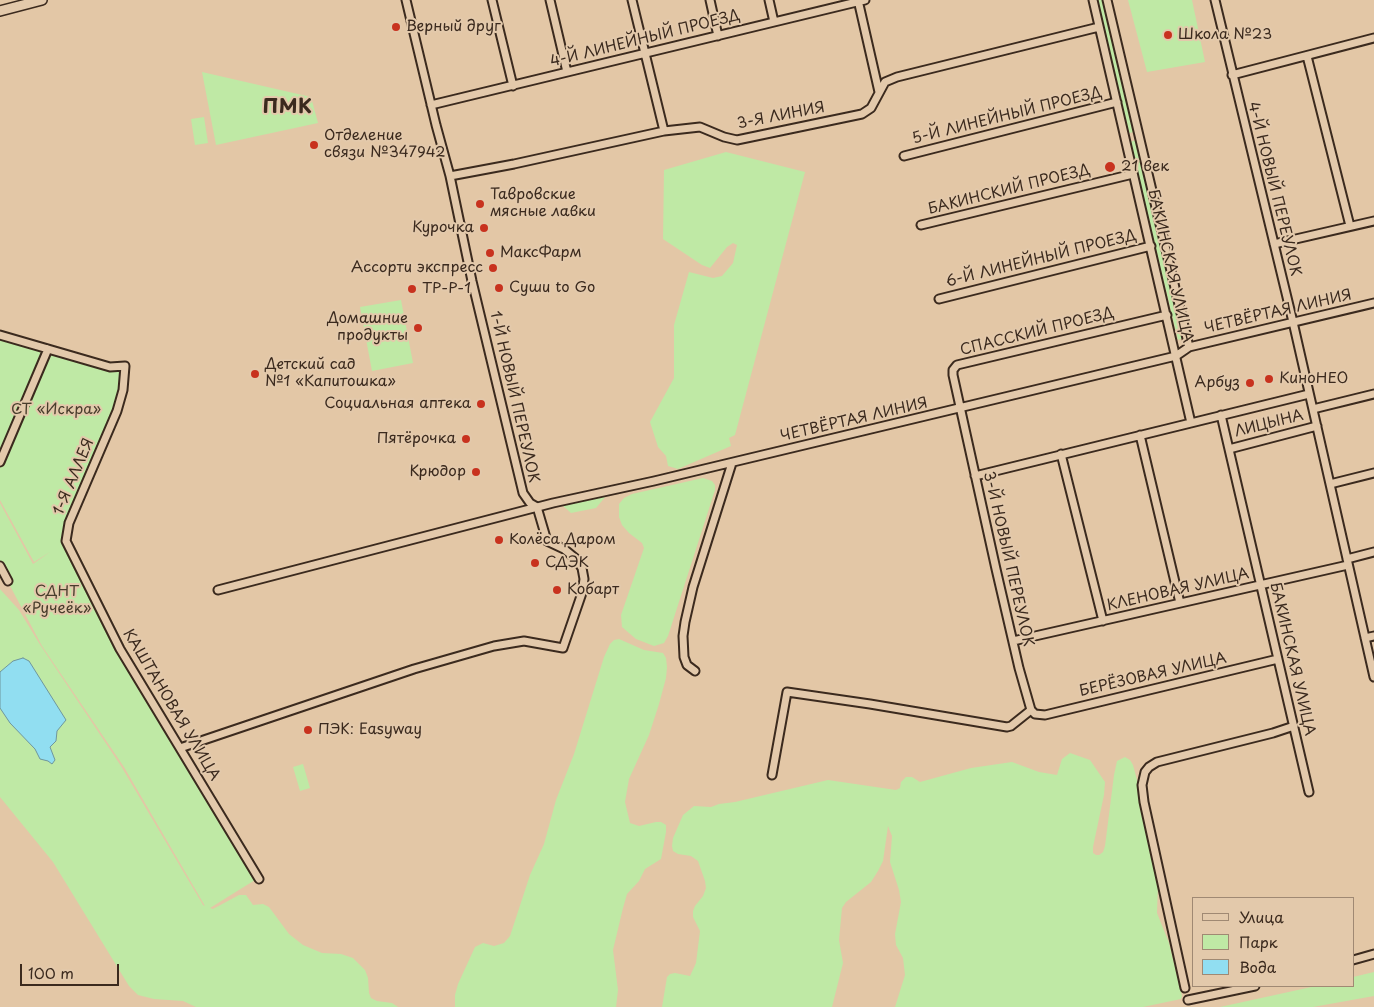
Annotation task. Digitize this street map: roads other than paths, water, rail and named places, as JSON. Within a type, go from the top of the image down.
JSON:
[{"type":"main road","points":[[0,11],[42,0]]},
{"type":"street","name":"1-Й НОВЫЙ ПЕРЕУЛОК","points":[[180,748],[414,669],[494,646],[524,641],[563,648],[582,593],[582,568],[575,558],[564,549],[547,541],[537,507],[530,503],[523,493],[472,281],[450,176],[406,0]]},
{"type":"street","points":[[492,0],[513,86]]},
{"type":"street","points":[[550,0],[567,72]]},
{"type":"street","points":[[632,0],[664,131]]},
{"type":"street","points":[[710,0],[718,36]]},
{"type":"street","points":[[769,0],[774,22]]},
{"type":"street","name":"БАКИНСКАЯ УЛИЦА","points":[[1093,0],[1191,422]]},
{"type":"street","name":"БАКИНСКАЯ УЛИЦА","points":[[1108,0],[1189,347]]},
{"type":"street","name":"4-Й НОВЫЙ ПЕРЕУЛОК","points":[[1215,0],[1293,322],[1374,677]]},
{"type":"street","name":"4-Й ЛИНЕЙНЫЙ ПРОЕЗД","points":[[431,105],[860,1]]},
{"type":"street","points":[[860,1],[879,92]]},
{"type":"street","name":"3-Я ЛИНИЯ","points":[[450,176],[664,131],[700,127],[724,137],[738,140],[862,114],[871,108],[885,82],[897,77],[1099,27]]},
{"type":"street","points":[[1232,75],[1374,38]]},
{"type":"street","points":[[1307,56],[1350,226]]},
{"type":"street","name":"5-Й ЛИНЕЙНЫЙ ПРОЕЗД","points":[[904,156],[1116,102]]},
{"type":"street","points":[[1125,139],[1139,136]]},
{"type":"street","name":"БАКИНСКИЙ ПРОЕЗД","points":[[920,225],[1134,174]]},
{"type":"street","points":[[1274,244],[1374,221]]},
{"type":"street","name":"6-Й ЛИНЕЙНЫЙ ПРОЕЗД","points":[[938,299],[1151,246]]},
{"type":"street","name":"ЧЕТВЁРТАЯ ЛИНИЯ","points":[[1189,347],[1374,303]]},
{"type":"street","name":"СПАССКИЙ ПРОЕЗД","points":[[961,408],[953,375],[958,365],[1167,315]]},
{"type":"street","points":[[0,335],[48,349],[0,462]]},
{"type":"street","points":[[1176,356],[1189,347]]},
{"type":"street","name":"1-Я АЛЛЕЯ","points":[[48,349],[110,367],[125,366],[123,390],[117,411],[69,523],[66,541]]},
{"type":"street","name":"ЧЕТВЁРТАЯ ЛИНИЯ","points":[[218,590],[436,535],[537,507],[732,463],[1176,356]]},
{"type":"street","points":[[975,476],[1309,394]]},
{"type":"street","points":[[1313,409],[1374,394]]},
{"type":"street","name":"3-Й НОВЫЙ ПЕРЕУЛОК","points":[[961,408],[1013,641],[1033,712]]},
{"type":"street","name":"БАКИНСКАЯ УЛИЦА","points":[[1221,415],[1309,792]]},
{"type":"street","name":"ЛИЦЫНА","points":[[1229,449],[1317,426]]},
{"type":"street","points":[[1140,435],[1180,603]]},
{"type":"street","points":[[1061,454],[1103,621]]},
{"type":"street","points":[[695,671],[687,665],[684,658],[683,636],[685,622],[693,587],[732,463]]},
{"type":"street","points":[[1330,484],[1374,473]]},
{"type":"street","name":"КАШТАНОВАЯ УЛИЦА","points":[[66,541],[120,649],[259,879]]},
{"type":"street","name":"КЛЕНОВАЯ УЛИЦА","points":[[1013,641],[1261,586],[1348,562],[1374,552]]},
{"type":"street","points":[[0,566],[8,581]]},
{"type":"street","points":[[1365,638],[1374,636]]},
{"type":"street","name":"БЕРЁЗОВАЯ УЛИЦА","points":[[1033,712],[1045,715],[1278,659]]},
{"type":"street","points":[[772,775],[786,692],[1007,727],[1033,712]]},
{"type":"street","points":[[1185,988],[1160,878],[1142,784],[1145,772],[1157,762],[1294,726]]},
{"type":"street","points":[[1354,960],[1374,954]]},
{"type":"street","points":[[1188,1000],[1249,987]]},
{"type":"water","points":[[23,658],[29,661],[66,720],[57,731],[56,741],[50,747],[55,760],[52,764],[40,759],[35,749],[10,723],[0,708],[0,672],[13,661]]},
{"type":"place","name":"Верный друг","points":[[396,27]]},
{"type":"place","name":"Школа №23","points":[[1168,35]]},
{"type":"place","name":"Отделение связи №347942","points":[[314,145]]},
{"type":"place","name":"21 век","points":[[1110,167]]},
{"type":"place","name":"Тавровские мясные лавки","points":[[480,204]]},
{"type":"place","name":"Курочка","points":[[484,228]]},
{"type":"place","name":"МаксФарм","points":[[490,253]]},
{"type":"place","name":"Ассорти экспресс","points":[[493,268]]},
{"type":"place","name":"Суши to Go","points":[[499,288]]},
{"type":"place","name":"ТР-Р-1","points":[[412,289]]},
{"type":"place","name":"Домашние продукты","points":[[418,328]]},
{"type":"place","name":"Детский сад №1 «Капитошка»","points":[[255,374]]},
{"type":"place","name":"КиноНЕО","points":[[1269,379]]},
{"type":"place","name":"Арбуз","points":[[1250,383]]},
{"type":"place","name":"Социальная аптека","points":[[481,404]]},
{"type":"place","name":"Пятёрочка","points":[[466,439]]},
{"type":"place","name":"Крюдор","points":[[476,472]]},
{"type":"place","name":"Колёса Даром","points":[[499,540]]},
{"type":"place","name":"СДЭК","points":[[535,563]]},
{"type":"place","name":"Кобарт","points":[[557,590]]},
{"type":"place","name":"ПЭК: Easyway","points":[[308,730]]},
{"type":"district","name":"ПМК","points":[[287,107]]},
{"type":"park label","name":"СТ «Искра»","points":[[56,410]]},
{"type":"park label","name":"СДНТ «Ручеёк»","points":[[57,600]]}]
